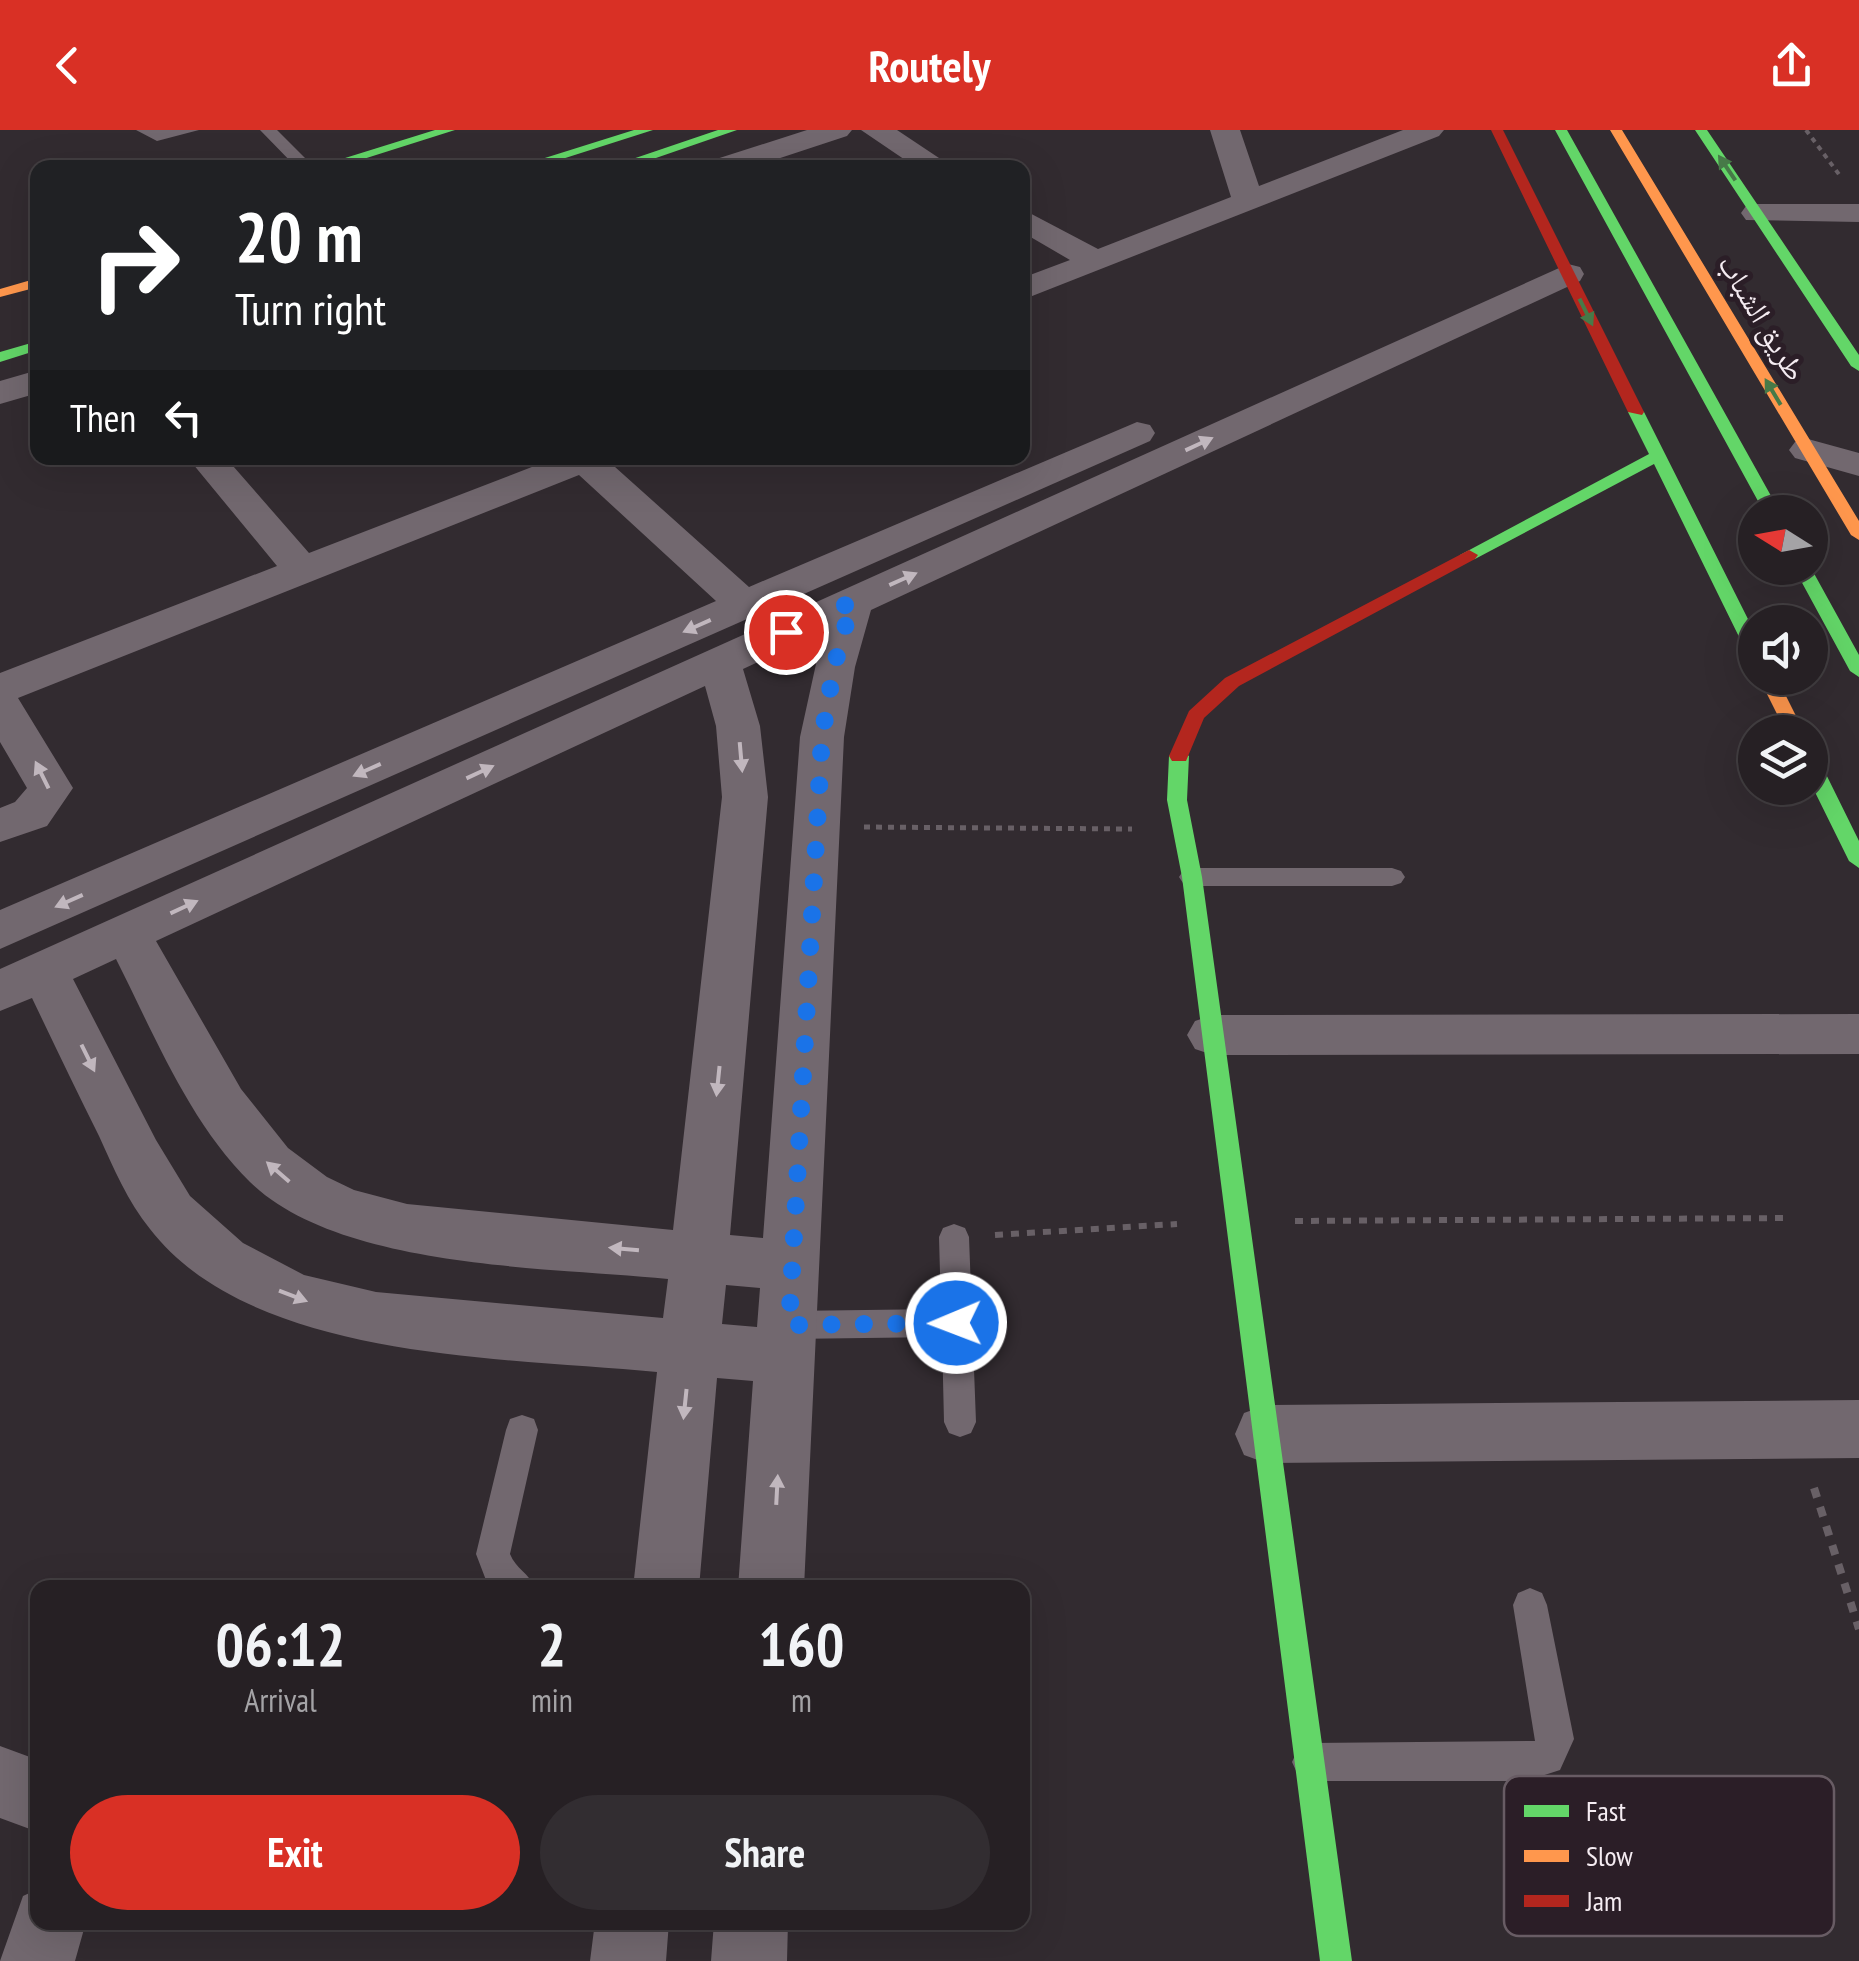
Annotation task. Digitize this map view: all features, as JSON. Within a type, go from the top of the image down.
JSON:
[{"type":"street","points":[[346,160],[448,130]]},
{"type":"street","points":[[546,160],[647,130]]},
{"type":"street","points":[[637,160],[731,130]]},
{"type":"street","points":[[743,160],[838,130]]},
{"type":"street","points":[[876,130],[926,160]]},
{"type":"street","points":[[1226,130],[1248,201]]},
{"type":"street","points":[[1030,287],[1429,130]]},
{"type":"street","points":[[1497,130],[1738,617]]},
{"type":"street","points":[[1561,130],[1763,495]]},
{"type":"street","name":"طريق الشباب","points":[[1616,130],[1859,535]]},
{"type":"street","points":[[1701,130],[1859,366]]},
{"type":"street","points":[[1766,225],[1854,200]]},
{"type":"street","points":[[1030,223],[1096,261]]},
{"type":"street","points":[[1766,225],[1859,237]]},
{"type":"street","points":[[0,931],[1018,486],[1051,455],[1562,262]]},
{"type":"street","points":[[787,1341],[690,1348],[376,1318],[293,1298],[223,1262],[170,1213],[22,981],[1100,490],[1562,262]]},
{"type":"street","points":[[0,357],[30,348]]},
{"type":"street","points":[[0,392],[30,383]]},
{"type":"street","points":[[1808,450],[1859,464]]},
{"type":"street","points":[[1051,455],[1100,490]]},
{"type":"street","points":[[1336,1961],[1192,877],[1178,830],[1179,758],[1191,724],[1215,694],[1249,671],[1658,455]]},
{"type":"street","points":[[212,465],[302,570]]},
{"type":"street","points":[[0,689],[566,465]]},
{"type":"street","points":[[592,465],[745,605]]},
{"type":"street","points":[[989,465],[1052,512]]},
{"type":"street","points":[[1811,585],[1859,671]]},
{"type":"street","points":[[772,1580],[822,736],[834,667],[852,602]]},
{"type":"street","points":[[667,1580],[744,796],[738,726],[720,662]]},
{"type":"street","points":[[0,705],[50,788],[45,802],[30,816],[0,825]]},
{"type":"street","points":[[1828,798],[1859,861]]},
{"type":"street","points":[[127,932],[224,1109],[253,1150],[294,1186],[346,1212],[407,1229],[790,1266]]},
{"type":"street","points":[[1213,1034],[1859,1034]]},
{"type":"street","points":[[1266,1434],[1859,1429]]},
{"type":"street","points":[[0,1782],[30,1793]]},
{"type":"street","points":[[37,1961],[47,1930]]},
{"type":"street","points":[[628,1961],[631,1930]]},
{"type":"street","points":[[749,1961],[751,1930]]},
{"type":"lane","points":[[144,130],[157,136],[192,130]]},
{"type":"lane","points":[[268,130],[300,160]]},
{"type":"lane","points":[[1192,877],[1392,877]]},
{"type":"lane","points":[[954,1237],[960,1422]]},
{"type":"lane","points":[[787,1341],[956,1323]]},
{"type":"lane","points":[[507,1580],[501,1576],[493,1554],[522,1430]]},
{"type":"lane","points":[[1309,1762],[1526,1762],[1546,1758],[1556,1738],[1530,1605]]},
{"type":"path","points":[[1806,130],[1854,200]]},
{"type":"path","points":[[818,826],[1178,830]]},
{"type":"path","points":[[954,1237],[1237,1221],[1788,1218]]},
{"type":"path","points":[[1795,1429],[1859,1630]]},
{"type":"traffic: fast","points":[[346,160],[449,130]]},
{"type":"traffic: fast","points":[[546,160],[647,130]]},
{"type":"traffic: fast","points":[[637,160],[731,130]]},
{"type":"traffic: fast","points":[[1561,130],[1763,495]]},
{"type":"traffic: fast","points":[[1701,130],[1859,366]]},
{"type":"traffic: fast","points":[[0,357],[30,348]]},
{"type":"traffic: fast","points":[[1636,412],[1738,617]]},
{"type":"traffic: fast","points":[[1469,555],[1658,455]]},
{"type":"traffic: fast","points":[[1811,585],[1859,671]]},
{"type":"traffic: fast","points":[[1179,756],[1177,800],[1192,877],[1336,1961]]},
{"type":"traffic: fast","points":[[1828,798],[1859,861]]},
{"type":"traffic: slow","points":[[1616,130],[1859,535]]},
{"type":"traffic: slow","points":[[0,293],[30,284]]},
{"type":"traffic: slow","points":[[1776,695],[1786,715]]},
{"type":"traffic: jam","points":[[1497,130],[1636,412]]},
{"type":"traffic: jam","points":[[1179,756],[1196,715],[1232,682],[1469,555]]},
{"type":"route","points":[[786,632],[852,602],[834,667],[822,736],[789,1325],[956,1323]]}]
